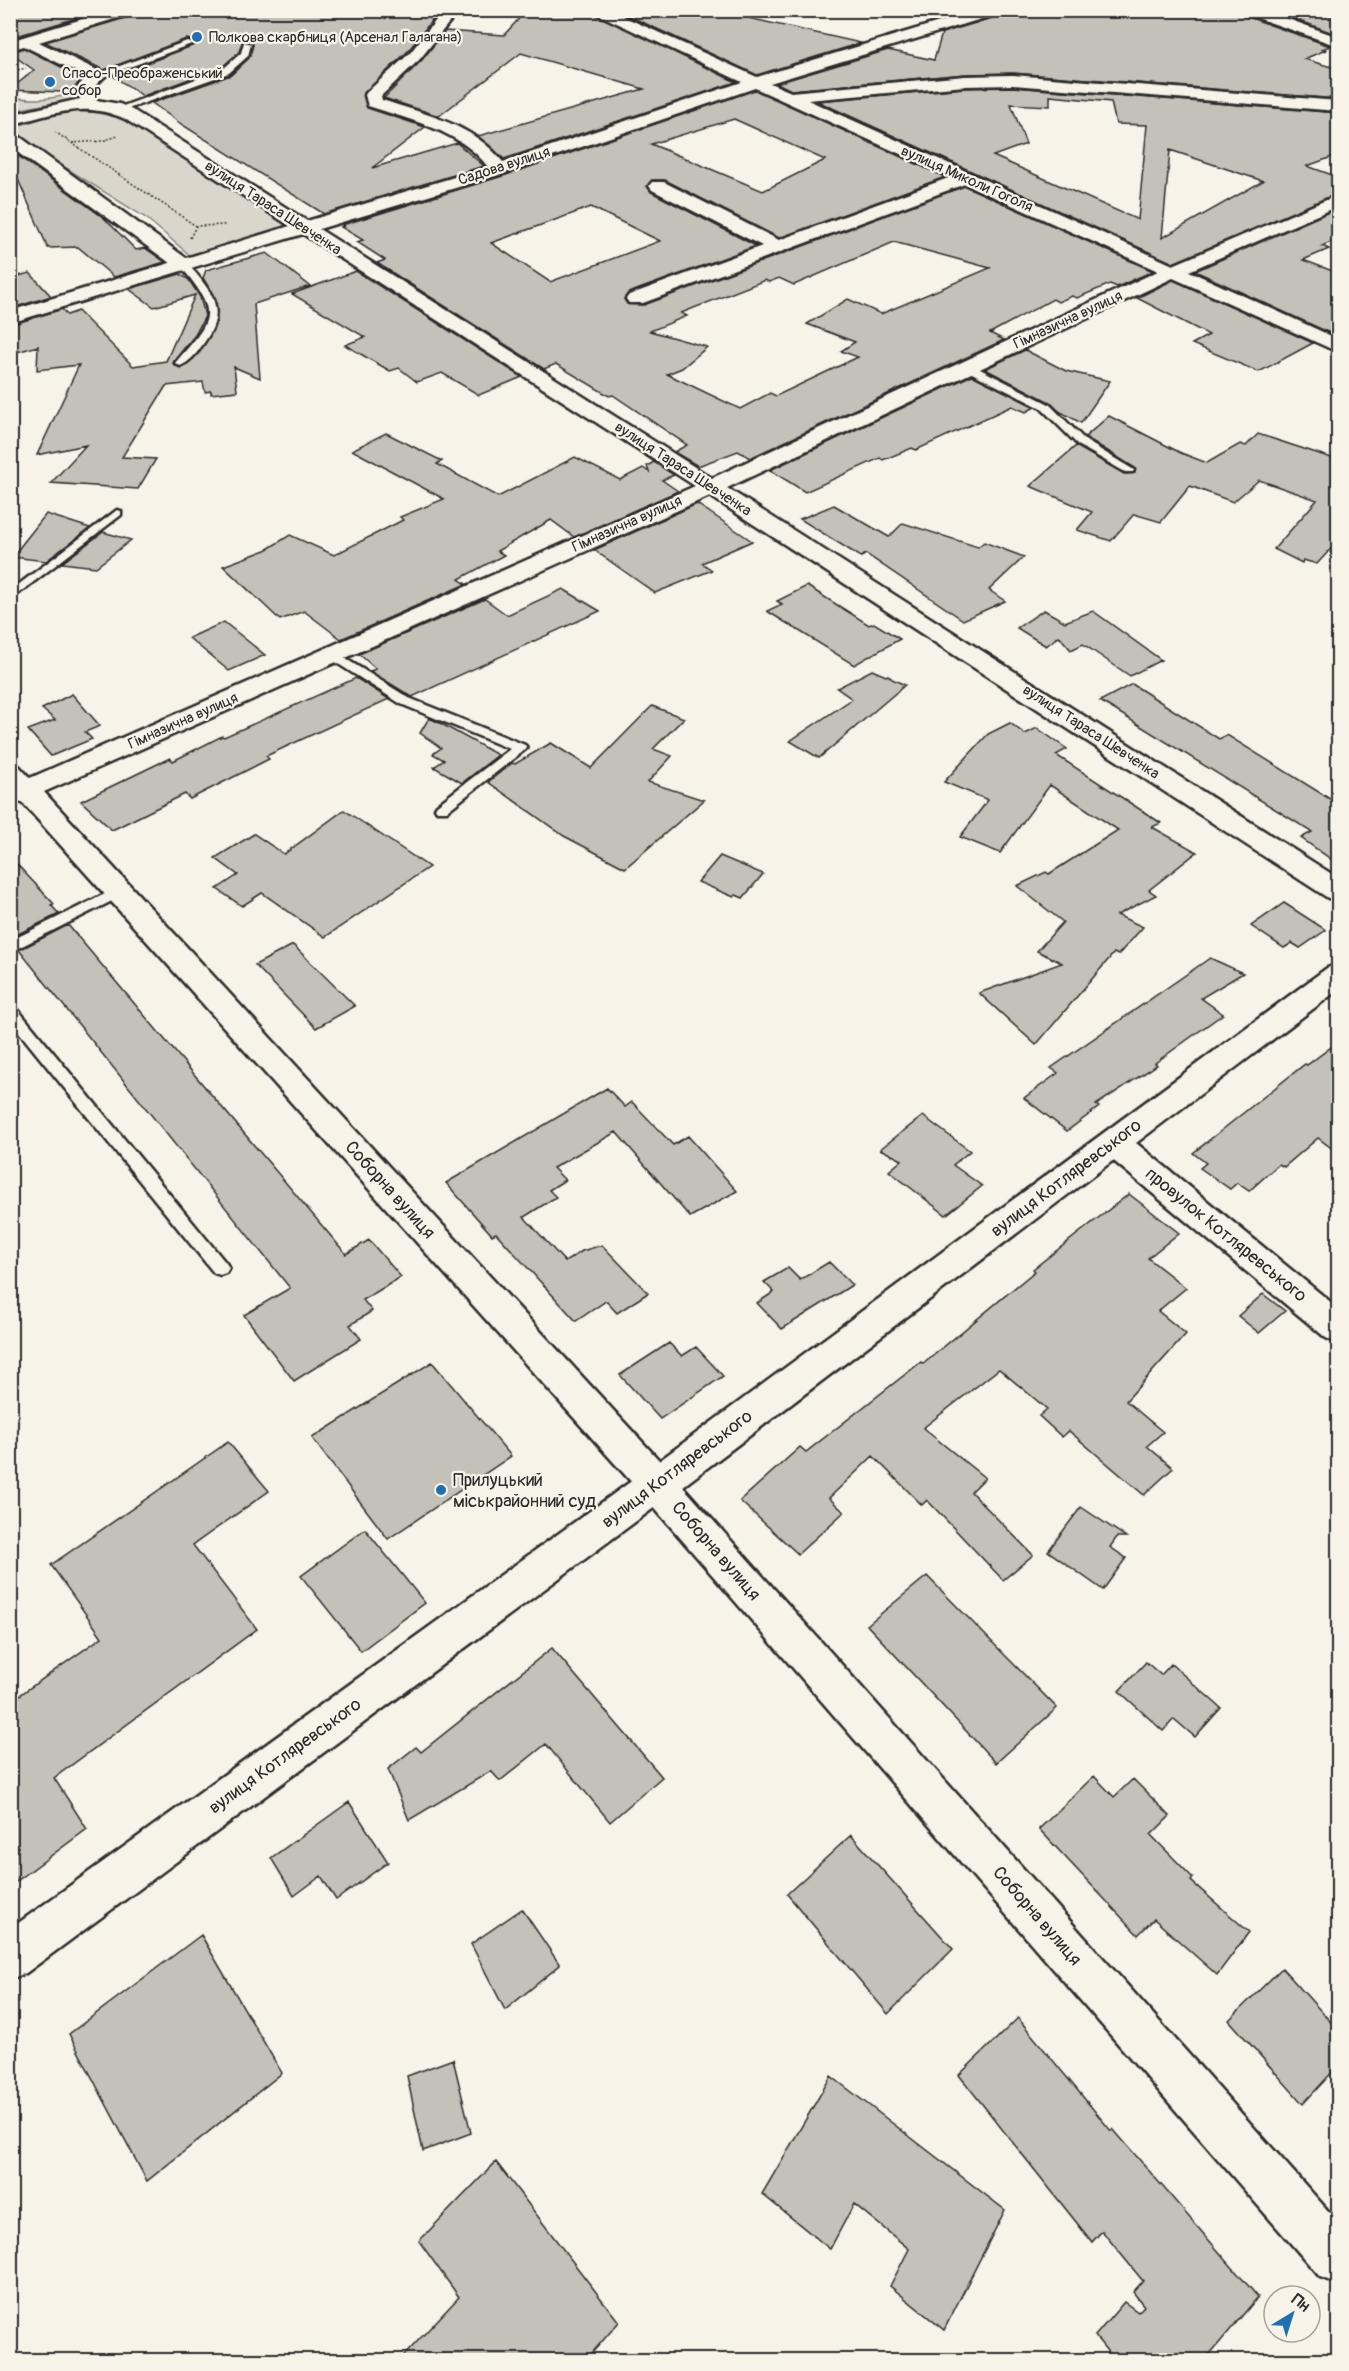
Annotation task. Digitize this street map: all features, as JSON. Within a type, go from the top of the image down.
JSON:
[{"type":"street","points":[[10,46],[101,15],[129,10]]},
{"type":"street","points":[[452,10],[441,27],[415,56],[373,95],[374,103],[452,131],[491,156],[499,169]]},
{"type":"street","name":"вулиця Миколи Гоголя","points":[[596,10],[1338,346]]},
{"type":"street","name":"Садова вулиця","points":[[10,317],[499,169],[754,83],[996,10]]},
{"type":"street","points":[[1248,10],[1338,42]]},
{"type":"street","points":[[927,14],[954,22]]},
{"type":"street","points":[[27,42],[97,76],[87,85],[86,97],[90,102]]},
{"type":"street","points":[[788,98],[964,81],[1013,80],[1338,106]]},
{"type":"street","name":"вулиця Тараса Шевченка","points":[[20,117],[90,102],[133,115],[147,128],[711,487],[1338,891]]},
{"type":"street","points":[[10,138],[184,265]]},
{"type":"street","points":[[636,299],[964,178]]},
{"type":"street","points":[[658,186],[778,246]]},
{"type":"street","name":"Гімназична вулиця","points":[[15,786],[333,655],[711,487],[1172,272],[1336,202]]},
{"type":"street","name":"Соборна вулиця","points":[[15,786],[118,892],[657,1484],[1338,2259]]},
{"type":"street","name":"вулиця Котляревського","points":[[10,1957],[657,1484],[1338,975]]},
{"type":"street","name":"провулок Котляревського","points":[[1114,1143],[1338,1328]]},
{"type":"lane","points":[[97,76],[190,44]]},
{"type":"lane","points":[[119,109],[226,70],[245,54],[247,44]]},
{"type":"lane","points":[[180,363],[195,350],[206,335],[211,316],[211,303],[203,288],[184,265]]},
{"type":"lane","points":[[968,367],[1045,406],[1082,443],[1129,470]]},
{"type":"lane","points":[[10,597],[117,513]]},
{"type":"lane","points":[[333,655],[405,701],[520,748],[442,808]]},
{"type":"lane","points":[[10,946],[118,892]]},
{"type":"lane","points":[[10,1010],[220,1268]]},
{"type":"path","points":[[20,117],[70,144],[196,226]]},
{"type":"path","points":[[70,144],[102,141],[147,128]]},
{"type":"shaded area","points":[[75,94],[79,98],[11,111],[11,96],[35,99]]},
{"type":"shaded area","points":[[77,107],[111,110],[287,226],[260,238],[192,257],[146,218],[23,141],[11,128]]},
{"type":"building","points":[[10,10],[103,10],[10,38]]},
{"type":"building","points":[[138,10],[440,10],[408,51],[363,94],[367,108],[425,127],[372,168],[457,143],[484,166],[324,214],[181,124],[152,103],[231,75],[249,58],[252,42],[243,40],[239,52],[222,67],[143,96],[113,76],[195,45],[196,42],[186,39],[104,70],[45,42],[135,15]]},
{"type":"building","points":[[527,10],[587,10],[736,82],[504,159],[478,136],[644,89],[521,53],[439,116],[384,98],[422,60],[445,31],[504,35]]},
{"type":"building","points":[[616,10],[656,10],[676,18],[690,10],[712,10],[861,43],[757,75]]},
{"type":"building","points":[[1005,10],[1239,10],[1242,15],[1330,46],[1304,59],[1338,69],[1338,99],[1013,73],[965,74],[791,90],[777,83],[888,50],[934,60],[942,33],[1002,15]]},
{"type":"building","points":[[1271,10],[1311,10],[1338,19],[1338,35]]},
{"type":"building","points":[[24,48],[83,78],[75,87],[63,92],[10,90],[34,70],[10,53]]},
{"type":"building","points":[[1013,87],[1338,113],[1338,155],[1307,166],[1338,177],[1338,193],[1173,263],[817,101],[965,88]],"holes":[[[1050,96],[1111,102],[1116,124],[1147,125],[1138,220],[993,156],[1026,144],[1011,104],[1050,106]],[[1170,150],[1263,181],[1162,238]]]},
{"type":"building","points":[[755,90],[945,177],[779,238],[665,180],[652,180],[647,186],[651,192],[756,246],[628,293],[624,299],[627,304],[644,305],[965,186],[1153,271],[1117,287],[1110,284],[1077,298],[1072,296],[1058,302],[1053,299],[990,333],[1004,340],[750,458],[738,451],[698,466],[674,452],[687,445],[613,395],[609,396],[556,364],[544,369],[377,263],[385,260],[357,242],[363,240],[341,227],[506,175]],"holes":[[[734,119],[825,160],[763,191],[651,144]],[[591,207],[660,241],[550,282],[491,243]],[[894,242],[990,268],[881,314],[848,299],[807,324],[855,342],[841,351],[858,357],[776,396],[770,393],[740,409],[667,374],[682,368],[707,347],[650,331],[687,316],[681,313],[765,280],[769,282],[779,278],[794,285]]]},
{"type":"building","points":[[10,150],[104,218],[136,250],[145,248],[165,262],[114,277],[78,247],[48,248],[10,161]]},
{"type":"building","points":[[1338,208],[1338,239],[1322,246],[1329,249],[1303,260],[1338,273],[1338,330],[1332,334],[1195,271]]},
{"type":"building","points":[[267,253],[310,286],[254,304],[260,378],[234,367],[237,391],[211,394],[211,391],[205,392],[203,382],[166,386],[122,457],[156,459],[138,489],[51,483],[86,445],[37,455],[79,365],[37,370],[38,346],[10,354],[10,325],[62,309],[67,315],[78,311],[133,366],[166,361],[195,295],[154,307],[129,289],[180,274],[189,280],[200,297],[205,316],[195,335],[173,362],[181,368],[200,352],[217,321],[216,300],[203,278],[206,270]]},
{"type":"building","points":[[356,271],[522,377],[479,395],[442,373],[417,382],[399,368],[390,371],[345,345],[365,337],[292,294]]},
{"type":"building","points":[[30,273],[51,296],[10,309],[10,278]]},
{"type":"building","points":[[1173,280],[1313,343],[1259,372],[1192,344],[1209,335],[1137,298]]},
{"type":"building","points":[[1025,350],[1066,371],[1110,381],[1081,423],[1059,411],[1050,402],[985,369]]},
{"type":"building","points":[[972,375],[1035,407],[1026,412],[1012,406],[916,450],[912,448],[883,460],[880,458],[805,492],[770,470]]},
{"type":"building","points":[[1109,416],[1181,453],[1207,463],[1240,444],[1246,446],[1258,434],[1338,460],[1338,541],[1317,564],[1303,560],[1302,563],[1274,549],[1317,500],[1259,480],[1233,502],[1190,486],[1161,522],[1134,514],[1111,541],[1077,530],[1092,512],[1030,486],[1076,446],[1124,474],[1135,473],[1135,468],[1085,437]]},
{"type":"building","points":[[386,433],[442,461],[437,464],[498,497],[575,457],[620,480],[643,468],[649,472],[647,466],[654,462],[674,475],[662,480],[678,491],[574,537],[551,520],[497,551],[504,555],[459,579],[466,584],[341,639],[304,611],[280,620],[223,566],[266,550],[290,535],[334,555],[403,520],[400,517],[444,499],[352,450]]},
{"type":"building","points":[[697,504],[752,541],[702,563],[712,570],[655,593],[594,550]]},
{"type":"building","points":[[834,505],[889,537],[903,523],[978,547],[984,542],[1024,557],[989,590],[1005,601],[963,620],[866,554],[861,557],[800,519]]},
{"type":"building","points":[[46,514],[90,528],[46,561],[12,557]]},
{"type":"building","points":[[103,532],[131,540],[96,567],[62,563]]},
{"type":"building","points":[[807,586],[869,625],[874,623],[900,639],[854,665],[767,611],[782,604],[777,601]]},
{"type":"building","points":[[563,589],[600,611],[412,697],[370,671],[376,669],[359,654],[485,599],[507,615]]},
{"type":"building","points":[[1044,610],[1065,622],[1093,611],[1161,660],[1130,676],[1083,644],[1071,650],[1059,636],[1046,646],[1017,628]]},
{"type":"building","points":[[224,622],[265,655],[229,671],[189,638]]},
{"type":"building","points":[[872,670],[888,675],[905,685],[819,758],[790,741],[852,699],[837,688]]},
{"type":"building","points":[[356,678],[389,699],[266,756],[269,759],[190,799],[185,794],[112,830],[81,801],[170,758],[173,761],[222,736]]},
{"type":"building","points":[[1132,684],[1219,739],[1227,735],[1338,804],[1338,864],[1301,838],[1312,832],[1100,701]]},
{"type":"building","points":[[72,694],[100,726],[85,732],[92,739],[51,756],[28,730],[55,720],[42,709]]},
{"type":"building","points":[[652,706],[684,718],[653,749],[672,756],[648,782],[704,800],[625,868],[564,836],[488,782],[512,763],[515,764],[551,743],[591,768]]},
{"type":"building","points":[[429,718],[498,755],[462,783],[434,767],[444,760],[433,754],[441,748],[420,733]]},
{"type":"building","points":[[1010,723],[1025,734],[1037,728],[1067,749],[1056,755],[1161,823],[1152,827],[1197,852],[1149,890],[1156,895],[1117,915],[1143,927],[1118,955],[1114,953],[1036,1045],[979,993],[1062,963],[1037,951],[1063,922],[1017,886],[1046,872],[1049,874],[1118,830],[1050,785],[1000,853],[960,837],[988,800],[944,782],[988,734]]},
{"type":"building","points":[[344,810],[429,867],[325,937],[262,893],[242,906],[217,889],[238,875],[215,858],[254,834],[284,854]]},
{"type":"building","points":[[720,856],[763,874],[743,898],[736,895],[734,897],[698,882]]},
{"type":"building","points":[[10,857],[54,904],[51,905],[59,914],[10,938]]},
{"type":"building","points":[[1284,903],[1326,930],[1300,948],[1292,943],[1284,948],[1251,926]]},
{"type":"building","points":[[68,925],[346,1254],[369,1240],[401,1277],[363,1300],[372,1311],[350,1325],[361,1339],[294,1381],[244,1315],[290,1288],[19,950]]},
{"type":"building","points":[[293,945],[355,1006],[316,1028],[255,965]]},
{"type":"building","points":[[1210,958],[1243,973],[1201,998],[1223,1014],[1155,1063],[1157,1065],[1096,1105],[1099,1107],[1067,1131],[1024,1098],[1058,1073],[1051,1068]]},
{"type":"building","points":[[1338,1042],[1338,1153],[1318,1138],[1284,1167],[1279,1164],[1249,1191],[1237,1183],[1230,1189],[1200,1168],[1206,1163],[1193,1153],[1305,1064],[1307,1065]]},
{"type":"building","points":[[607,1088],[625,1107],[632,1102],[673,1145],[688,1136],[737,1191],[690,1217],[616,1132],[553,1168],[565,1180],[549,1190],[556,1197],[524,1217],[565,1262],[582,1251],[602,1245],[648,1293],[617,1313],[606,1301],[576,1321],[496,1233],[492,1235],[446,1183]]},
{"type":"building","points":[[923,1116],[970,1151],[953,1165],[982,1186],[946,1215],[889,1171],[902,1160],[880,1149]]},
{"type":"building","points":[[1129,1194],[1179,1233],[1148,1258],[1186,1288],[1158,1311],[1186,1334],[1126,1401],[1163,1432],[1147,1446],[1173,1468],[1144,1495],[1069,1431],[1062,1437],[1039,1416],[1047,1409],[999,1369],[923,1428],[985,1478],[971,1492],[1033,1555],[1003,1580],[927,1500],[922,1505],[873,1456],[829,1498],[844,1512],[798,1554],[740,1501],[800,1447],[806,1452],[921,1362],[923,1364],[1035,1271],[1033,1269]]},
{"type":"building","points":[[829,1262],[852,1285],[782,1329],[757,1303],[774,1292],[764,1282],[788,1268],[800,1280]]},
{"type":"building","points":[[1263,1294],[1285,1311],[1259,1333],[1238,1316]]},
{"type":"building","points":[[669,1343],[682,1356],[696,1347],[723,1376],[660,1419],[620,1375]]},
{"type":"building","points":[[432,1362],[511,1456],[388,1539],[312,1438]]},
{"type":"building","points":[[228,1442],[269,1491],[193,1545],[257,1629],[54,1778],[87,1829],[10,1886],[10,1702],[102,1637],[51,1565]]},
{"type":"building","points":[[1081,1507],[1126,1537],[1117,1537],[1110,1547],[1126,1558],[1103,1590],[1048,1551]]},
{"type":"building","points":[[365,1529],[425,1603],[361,1651],[301,1576]]},
{"type":"building","points":[[927,1576],[1057,1708],[996,1763],[867,1625]]},
{"type":"building","points":[[552,1648],[662,1777],[610,1822],[546,1744],[500,1781],[491,1771],[409,1820],[388,1769],[416,1747],[421,1752]]},
{"type":"building","points":[[1146,1662],[1161,1675],[1171,1664],[1221,1708],[1195,1737],[1174,1719],[1163,1731],[1119,1691]]},
{"type":"building","points":[[1094,1776],[1114,1797],[1133,1779],[1170,1816],[1151,1835],[1193,1878],[1191,1881],[1249,1932],[1217,1975],[1154,1919],[1138,1935],[1039,1829]]},
{"type":"building","points":[[349,1802],[388,1862],[336,1900],[321,1876],[294,1896],[271,1858]]},
{"type":"building","points":[[851,1835],[953,1949],[888,2014],[787,1894]]},
{"type":"building","points":[[522,1909],[560,1965],[505,2010],[471,1944]]},
{"type":"building","points":[[201,1935],[282,2073],[147,2181],[69,2034]]},
{"type":"building","points":[[1282,1968],[1338,2030],[1338,2066],[1303,2104],[1229,2020]]},
{"type":"building","points":[[1018,2018],[1111,2131],[1113,2129],[1258,2297],[1204,2361],[1115,2361],[1095,2336],[1124,2302],[1138,2312],[1144,2306],[1133,2292],[1143,2281],[1102,2231],[1092,2242],[959,2075]]},
{"type":"building","points":[[453,2059],[471,2133],[423,2151],[407,2076]]},
{"type":"building","points":[[831,2076],[1005,2210],[944,2330],[890,2286],[909,2249],[854,2204],[830,2249],[762,2194]]},
{"type":"building","points":[[496,2162],[619,2322],[585,2361],[399,2361],[459,2297],[419,2241]]},
{"type":"place","name":"Полкова скарбниця (Арсенал Галагана)","points":[[197,37]]},
{"type":"place","name":"Спасо-Преображенський собор","points":[[50,82]]},
{"type":"place","name":"Прилуцький міськрайонний суд","points":[[441,1490]]}]
